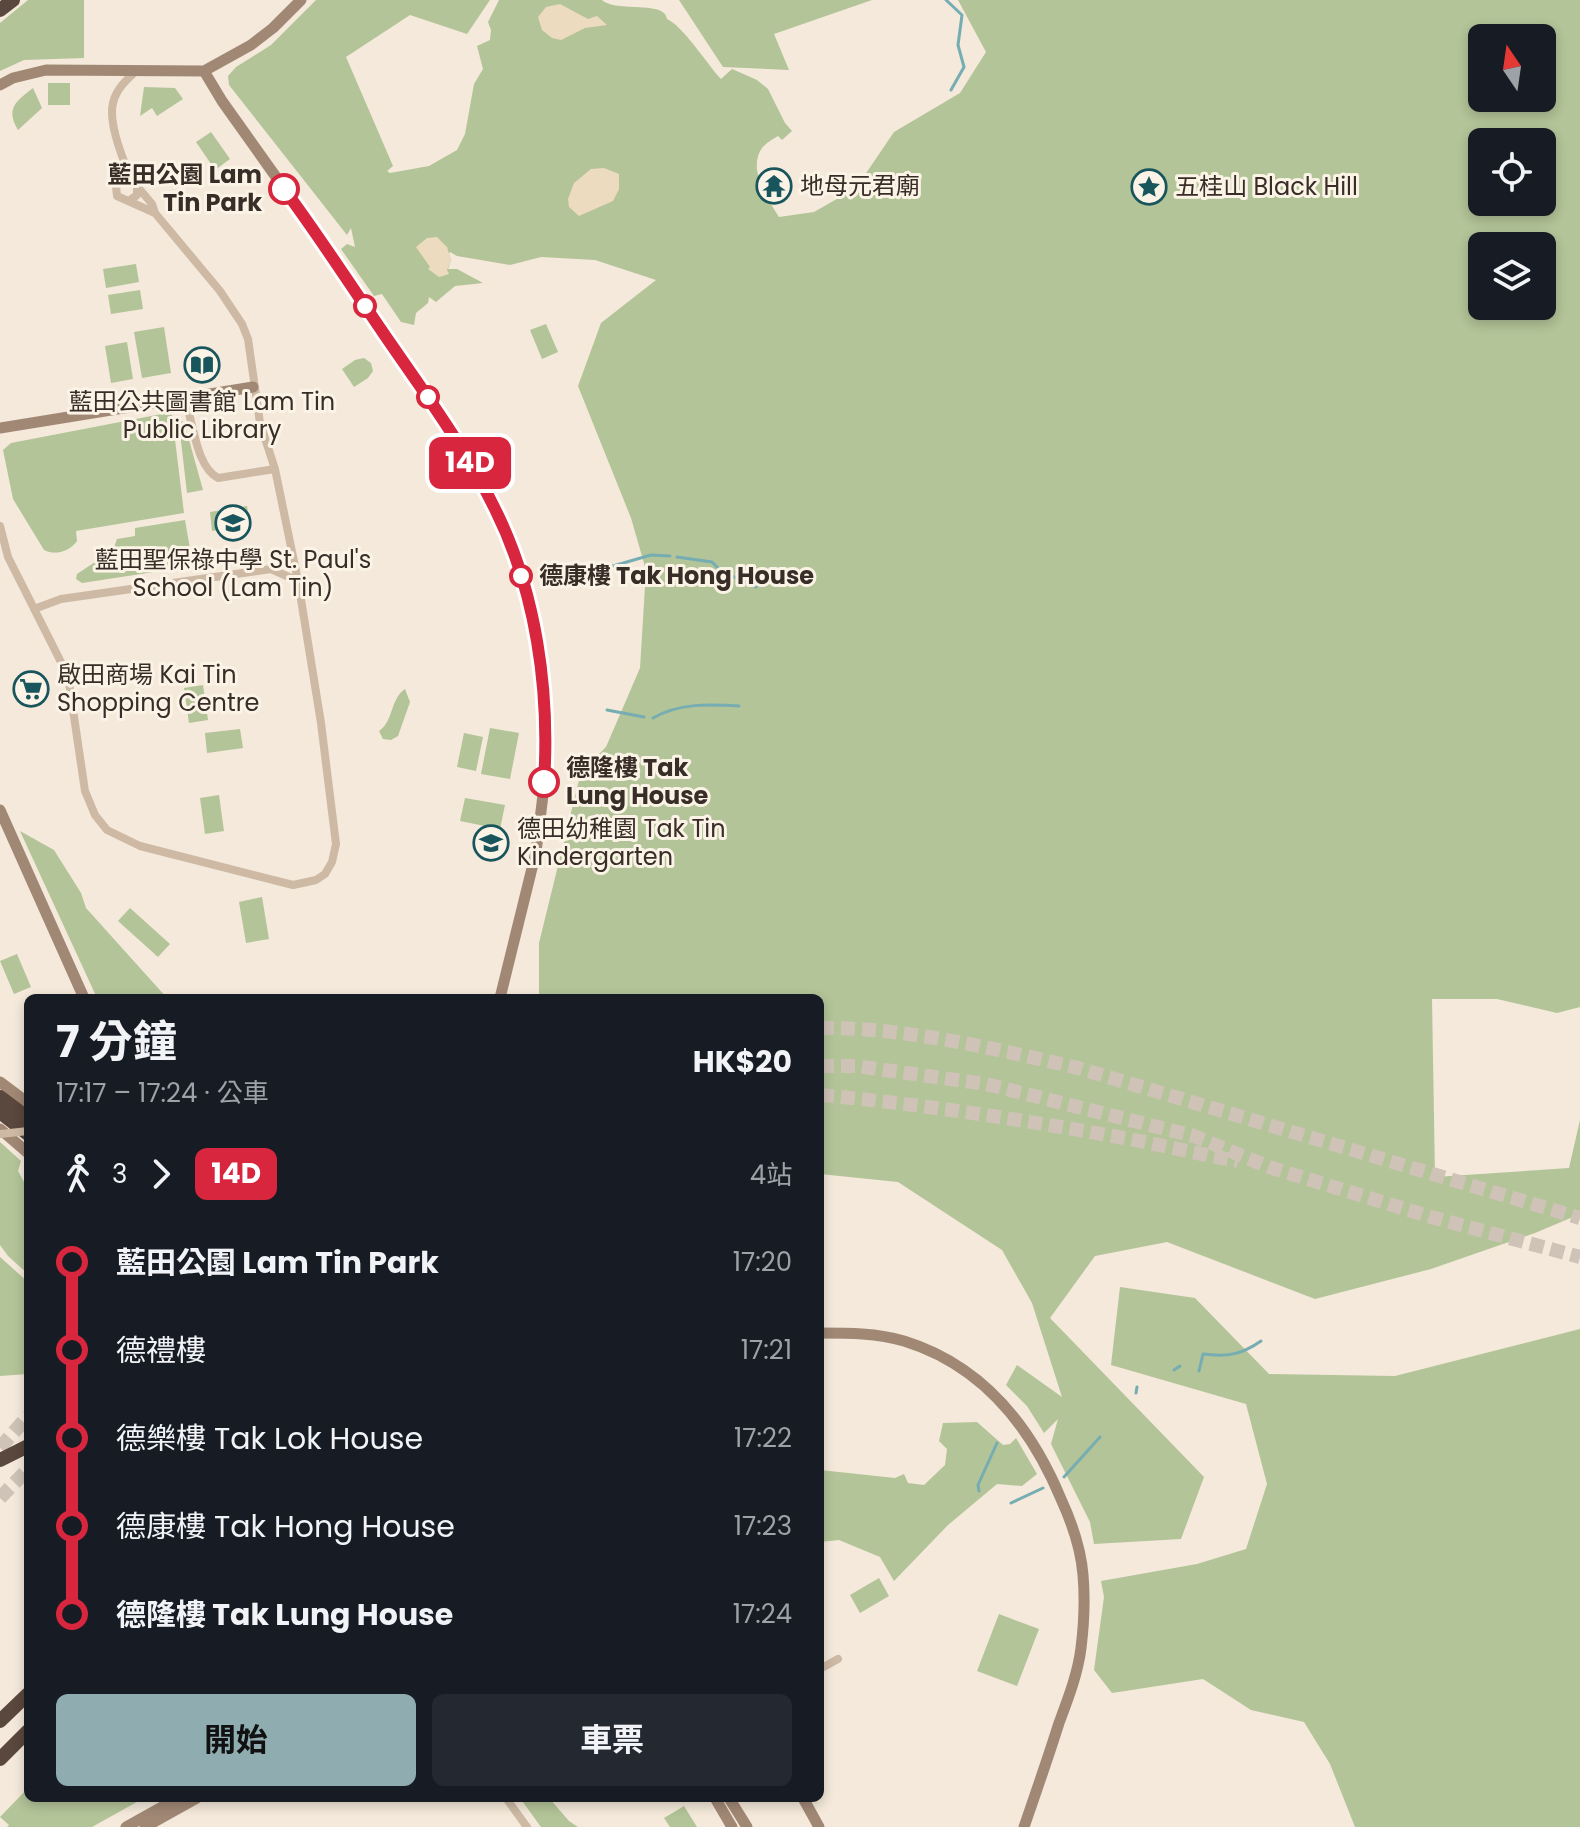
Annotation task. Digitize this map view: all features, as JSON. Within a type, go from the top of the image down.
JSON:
[{"type":"highway","points":[[0,10],[13,0]]},
{"type":"highway","points":[[0,1097],[8,1117],[24,1130]]},
{"type":"highway","points":[[0,1460],[24,1448]]},
{"type":"highway","points":[[0,1721],[24,1698]]},
{"type":"highway","points":[[0,1759],[24,1735]]},
{"type":"main road","points":[[0,85],[28,73],[204,71],[251,45],[301,0]]},
{"type":"main road","points":[[0,77],[19,68],[46,63],[92,65],[100,70]]},
{"type":"main road","points":[[204,71],[462,448],[503,525],[526,592],[539,663],[545,754],[541,823],[501,994]]},
{"type":"main road","points":[[0,428],[253,387]]},
{"type":"main road","points":[[0,810],[82,994]]},
{"type":"main road","points":[[0,1082],[8,1117],[24,1146]]},
{"type":"main road","points":[[824,1333],[890,1337],[942,1357],[986,1386],[1032,1439],[1066,1510],[1083,1572],[1081,1650],[1072,1686],[1024,1827]]},
{"type":"main road","points":[[126,1827],[171,1802]]},
{"type":"main road","points":[[145,1827],[190,1802]]},
{"type":"main road","points":[[717,1802],[732,1827]]},
{"type":"main road","points":[[731,1802],[747,1827]]},
{"type":"main road","points":[[805,1802],[819,1827]]},
{"type":"street","points":[[0,526],[8,557],[68,676],[87,796],[95,815],[107,830],[140,846],[293,885],[316,880],[325,874],[332,862],[336,844],[321,723],[298,581],[275,469],[253,387],[248,339],[220,291],[155,213],[123,157],[112,113],[118,91],[135,72]]},
{"type":"street","points":[[136,184],[127,179],[116,186],[117,196],[122,201],[155,213]]},
{"type":"street","points":[[129,201],[137,195],[136,184]]},
{"type":"street","points":[[184,398],[208,472],[218,478],[275,469]]},
{"type":"street","points":[[271,569],[291,550]]},
{"type":"street","points":[[34,609],[61,599],[271,569],[298,581]]},
{"type":"street","points":[[824,1667],[838,1659]]},
{"type":"street","points":[[509,1802],[527,1827]]},
{"type":"green space","points":[[28,0],[84,0],[84,58],[24,60],[0,71],[0,23]]},
{"type":"green space","points":[[316,0],[490,0],[467,34],[410,15],[346,57],[393,166],[387,171],[390,173],[429,166],[457,150],[465,134],[474,84],[483,69],[477,46],[490,40],[488,22],[499,0],[602,0],[618,6],[658,10],[687,37],[721,79],[732,69],[757,80],[768,89],[792,131],[782,140],[778,136],[768,143],[758,156],[761,184],[779,217],[814,212],[856,188],[894,132],[960,93],[986,52],[958,0],[1580,0],[1580,1007],[1557,1013],[1497,999],[1432,999],[1435,1177],[1569,1168],[1580,1120],[1580,1214],[1431,1269],[1315,1299],[1167,1242],[1095,1256],[1050,1318],[1204,1477],[1181,1539],[1094,1544],[1090,1522],[1051,1444],[1058,1419],[1044,1433],[1027,1406],[1006,1385],[1017,1365],[1062,1397],[1032,1303],[1002,1250],[898,1182],[824,1174],[824,994],[539,994],[539,943],[581,772],[606,747],[640,668],[646,570],[631,518],[578,386],[601,323],[656,280],[595,260],[541,257],[510,265],[457,256],[450,252],[448,269],[457,269],[483,283],[455,286],[436,302],[429,297],[428,303],[416,313],[414,325],[401,322],[382,294],[374,296],[341,249],[347,244],[355,247],[351,228],[347,235],[229,85],[228,76],[236,67],[271,45]]},
{"type":"green space","points":[[679,0],[872,0],[774,34],[789,70],[723,67]]},
{"type":"green space","points":[[48,83],[70,83],[70,105],[48,105]]},
{"type":"green space","points":[[144,87],[175,88],[183,99],[157,116],[152,108],[140,116]]},
{"type":"green space","points":[[33,88],[42,108],[18,130],[12,116],[14,106]]},
{"type":"green space","points":[[211,132],[230,159],[215,170],[196,142]]},
{"type":"green space","points":[[136,264],[139,282],[106,288],[103,269]]},
{"type":"green space","points":[[140,290],[143,309],[111,314],[108,295]]},
{"type":"green space","points":[[546,324],[558,352],[542,359],[530,330]]},
{"type":"green space","points":[[164,327],[171,373],[142,378],[134,332]]},
{"type":"green space","points":[[127,342],[133,379],[111,383],[105,346]]},
{"type":"green space","points":[[364,358],[371,363],[373,371],[354,387],[342,369]]},
{"type":"green space","points":[[167,413],[172,415],[184,513],[76,531],[77,541],[67,550],[53,553],[44,550],[13,499],[3,450],[11,443]]},
{"type":"green space","points":[[181,421],[184,422],[203,490],[187,493]]},
{"type":"green space","points":[[247,506],[250,525],[212,531],[210,512]]},
{"type":"green space","points":[[185,520],[193,566],[82,583],[76,579],[77,574],[113,550],[117,539],[135,536],[135,528]]},
{"type":"green space","points":[[203,685],[208,720],[189,723],[184,688]]},
{"type":"green space","points":[[405,689],[410,702],[398,736],[391,740],[383,739],[379,731]]},
{"type":"green space","points":[[490,728],[519,733],[510,779],[481,774]]},
{"type":"green space","points":[[240,729],[243,748],[207,753],[205,733]]},
{"type":"green space","points":[[464,733],[483,737],[476,771],[457,767]]},
{"type":"green space","points":[[219,795],[224,831],[205,834],[200,798]]},
{"type":"green space","points":[[465,798],[505,805],[500,829],[460,821]]},
{"type":"green space","points":[[20,831],[54,850],[81,893],[86,908],[163,994],[95,994]]},
{"type":"green space","points":[[262,897],[269,939],[246,943],[239,902]]},
{"type":"green space","points":[[130,908],[170,944],[158,957],[118,921]]},
{"type":"green space","points":[[17,954],[31,987],[14,994],[0,961]]},
{"type":"green space","points":[[0,1142],[21,1161],[18,1171],[24,1182],[24,1270],[0,1245]]},
{"type":"green space","points":[[0,1257],[24,1278],[24,1374],[0,1376]]},
{"type":"green space","points":[[1120,1287],[1195,1298],[1269,1374],[1395,1376],[1580,1329],[1580,1827],[1355,1827],[1330,1764],[1304,1722],[1251,1710],[1203,1679],[1112,1693],[1094,1670],[1104,1597],[1101,1581],[1197,1564],[1246,1549],[1267,1484],[1246,1404],[1111,1365]]},
{"type":"green space","points":[[977,1422],[1003,1445],[1010,1444],[1016,1438],[1037,1474],[1022,1486],[997,1484],[948,1525],[894,1581],[880,1557],[839,1540],[824,1542],[824,1470],[895,1478],[904,1474],[908,1483],[924,1485],[945,1465],[947,1449],[939,1441],[943,1423]]},
{"type":"green space","points":[[879,1578],[889,1596],[860,1613],[850,1595]]},
{"type":"green space","points":[[999,1614],[1039,1629],[1017,1686],[977,1671]]},
{"type":"green space","points":[[24,1792],[24,1802],[137,1802],[92,1827],[7,1827],[9,1825],[0,1817]]},
{"type":"green space","points":[[523,1802],[552,1802],[578,1827],[541,1827]]},
{"type":"green space","points":[[684,1806],[697,1827],[670,1827],[664,1818]]},
{"type":"shaded area","points":[[560,4],[588,19],[597,16],[607,25],[585,28],[561,40],[552,38],[542,30],[538,17],[546,7]]},
{"type":"shaded area","points":[[604,168],[619,174],[619,189],[613,201],[579,216],[569,207],[568,199],[574,183],[591,169]]},
{"type":"shaded area","points":[[437,237],[447,247],[451,260],[447,270],[449,274],[439,277],[428,269],[430,267],[416,247],[427,238]]},
{"type":"waterway","points":[[946,0],[962,15],[958,45],[964,67],[951,90]]},
{"type":"waterway","points":[[606,568],[651,555],[670,556]]},
{"type":"waterway","points":[[677,557],[712,562],[721,571],[756,587]]},
{"type":"waterway","points":[[653,718],[684,707],[739,706]]},
{"type":"waterway","points":[[607,710],[644,717]]},
{"type":"waterway","points":[[1199,1371],[1203,1354],[1234,1354],[1261,1341]]},
{"type":"waterway","points":[[1174,1370],[1180,1366]]},
{"type":"waterway","points":[[1136,1393],[1137,1387]]},
{"type":"waterway","points":[[1064,1477],[1100,1437]]},
{"type":"waterway","points":[[979,1491],[978,1485],[997,1443]]},
{"type":"waterway","points":[[1011,1503],[1043,1488]]},
{"type":"tunnel","points":[[824,1028],[917,1035],[1078,1068],[1580,1218]]},
{"type":"tunnel","points":[[824,1066],[856,1066],[986,1084],[1194,1136],[1269,1167],[1431,1217],[1580,1257]]},
{"type":"tunnel","points":[[824,1095],[1007,1118],[1238,1161]]},
{"type":"tunnel","points":[[0,1448],[24,1421]]},
{"type":"tunnel","points":[[0,1498],[24,1473]]},
{"type":"bus line","name":"14D","points":[[284,189],[462,448],[503,525],[524,583],[535,635],[545,729],[544,782]]},
{"type":"place","name":"地母元君廟","points":[[774,186]]},
{"type":"place","name":"五桂山 Black Hill","points":[[1149,187]]},
{"type":"place","name":"藍田公園 Lam Tin Park","points":[[284,189]]},
{"type":"place","name":"藍田公共圖書館 Lam Tin Public Library","points":[[202,365]]},
{"type":"place","name":"藍田聖保祿中學 St. Paul's School (Lam Tin)","points":[[233,523]]},
{"type":"place","name":"德康樓 Tak Hong House","points":[[521,576]]},
{"type":"place","name":"啟田商場 Kai Tin Shopping Centre","points":[[31,689]]},
{"type":"place","name":"德隆樓 Tak Lung House","points":[[544,782]]},
{"type":"place","name":"德田幼稚園 Tak Tin Kindergarten","points":[[491,843]]}]
